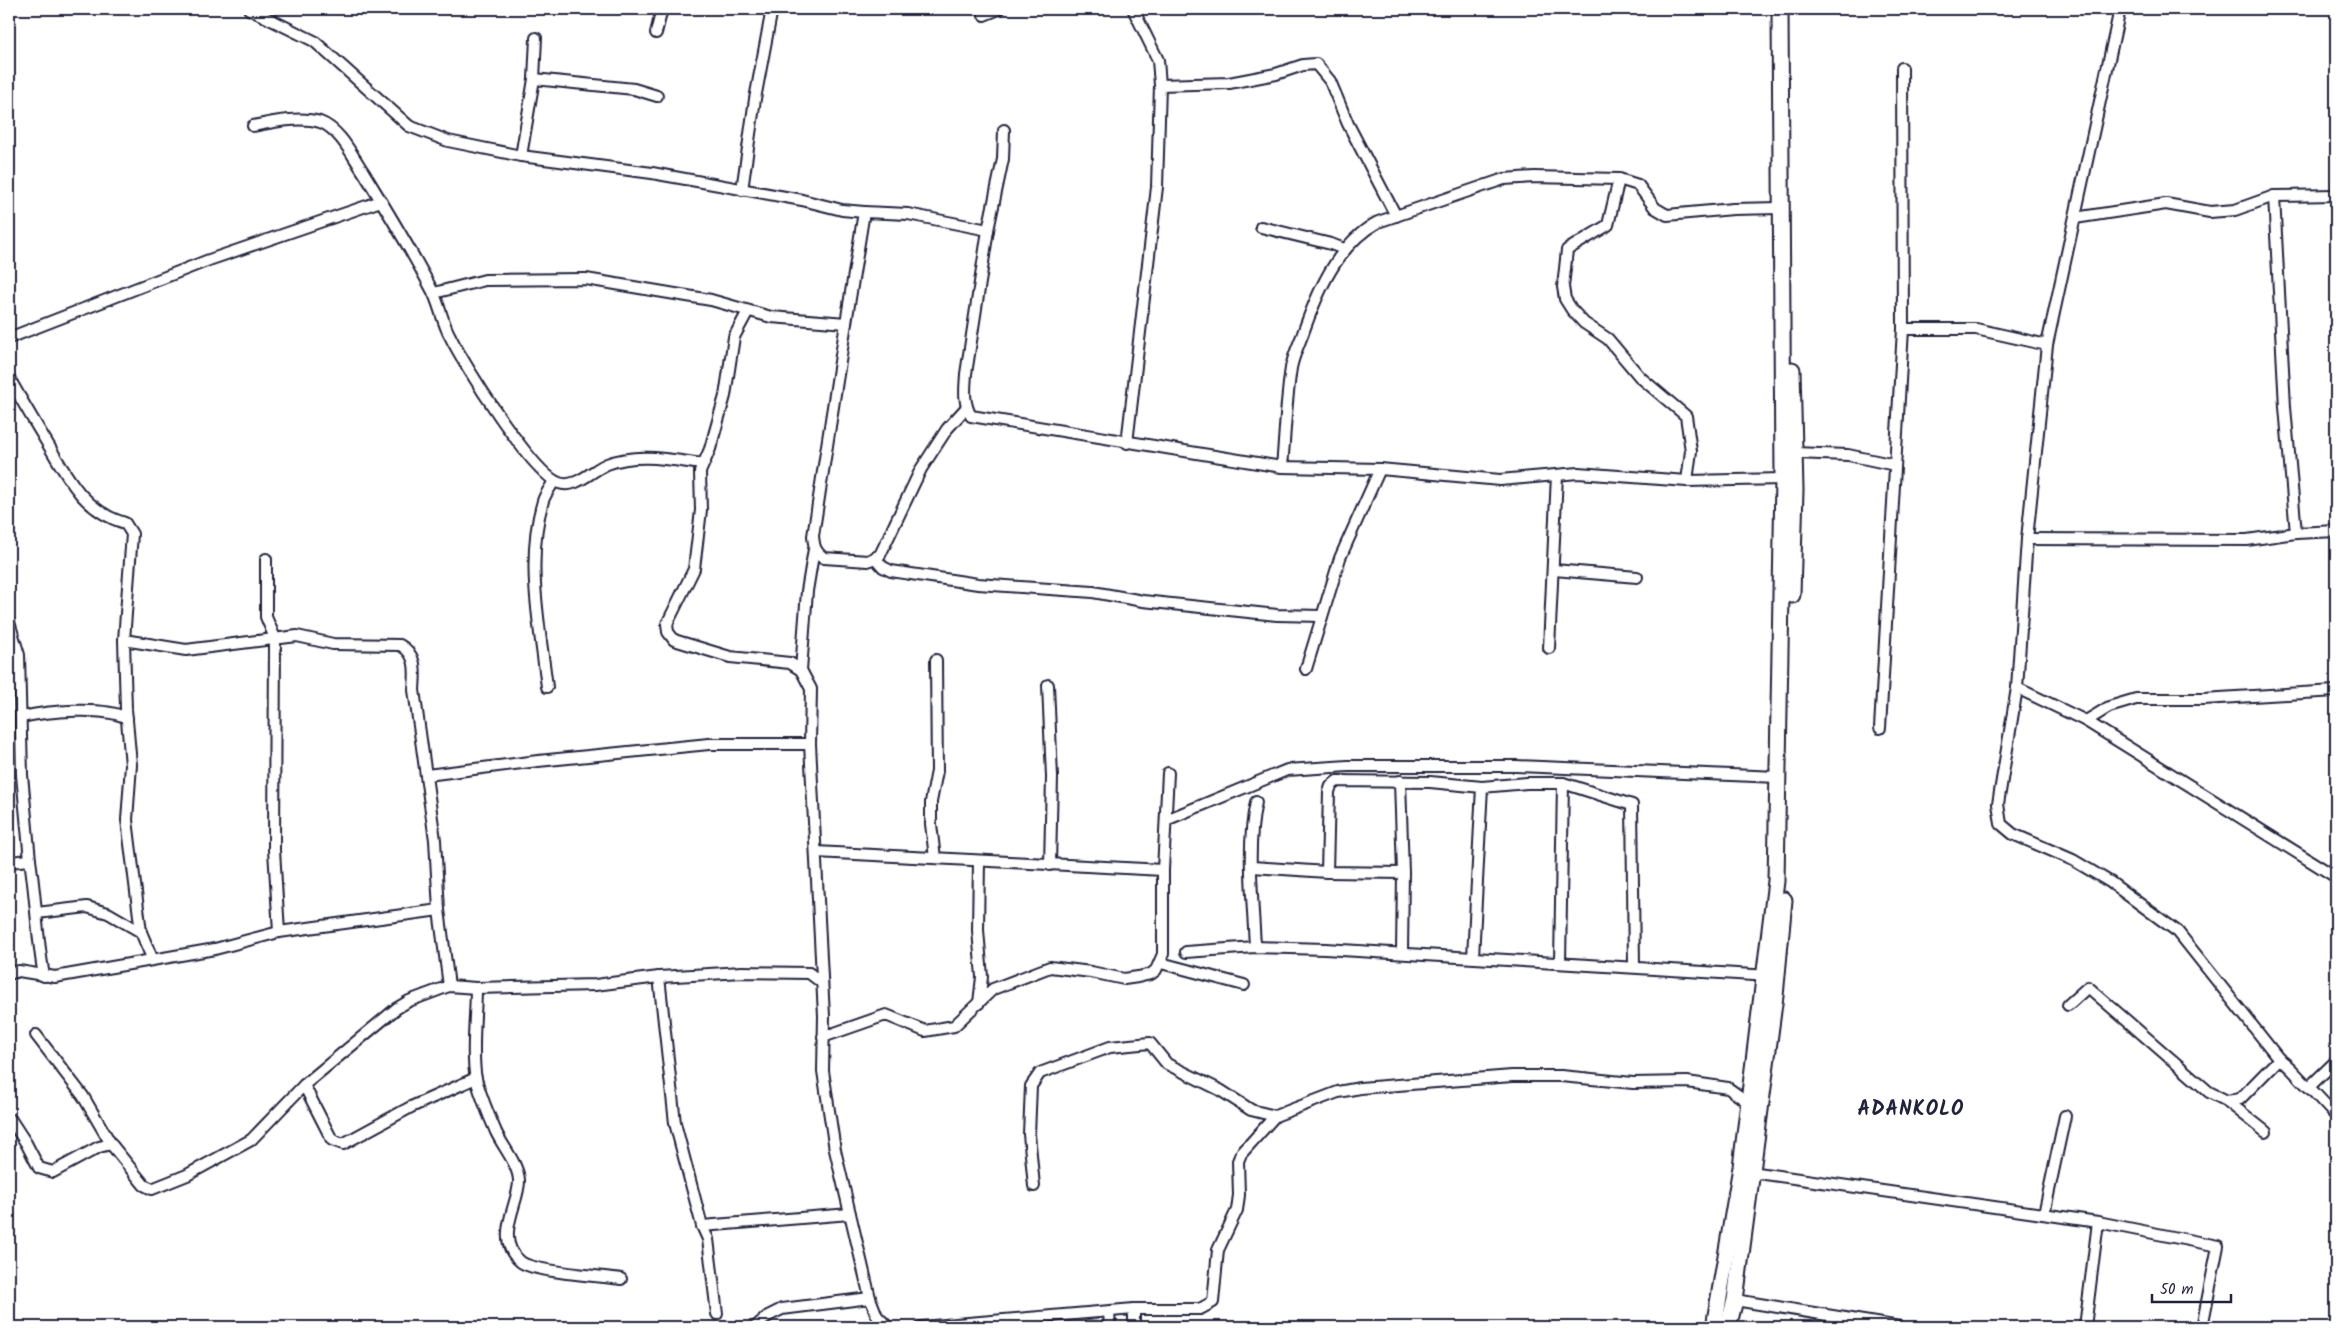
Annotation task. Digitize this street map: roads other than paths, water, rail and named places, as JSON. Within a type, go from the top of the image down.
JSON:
[{"type":"main road","points":[[1728,1327],[1735,1300],[1750,1172],[1770,976],[1776,881],[1783,479],[1780,9]]},
{"type":"main road","points":[[1714,1327],[1741,1167],[1749,1103],[1785,881],[1794,453],[1790,271],[1790,9]]},
{"type":"street","points":[[249,9],[314,41],[409,126],[448,141],[521,156],[652,173],[802,200],[842,210],[908,214],[988,230]]},
{"type":"street","points":[[656,33],[662,9]]},
{"type":"street","points":[[742,190],[755,98],[772,9]]},
{"type":"street","points":[[984,15],[999,9]]},
{"type":"street","points":[[1127,443],[1158,187],[1160,85],[1158,60],[1133,9]]},
{"type":"street","points":[[2120,9],[2047,346],[2027,539],[2016,688],[1998,804],[2001,824],[2012,834],[2073,860],[2110,882],[2178,932],[2279,1059],[2290,1066],[2294,1075],[2309,1087],[2336,1116]]},
{"type":"street","points":[[521,156],[534,79],[536,38]]},
{"type":"street","points":[[1160,85],[1229,83],[1276,74],[1303,65],[1316,64],[1330,81],[1348,124],[1396,216]]},
{"type":"street","points":[[1880,728],[1903,328],[1902,68]]},
{"type":"street","points":[[534,79],[634,89],[657,96]]},
{"type":"street","points":[[253,126],[298,120],[321,122],[337,134],[402,235],[434,293],[448,334],[458,354],[513,438],[554,481],[567,485],[574,483],[606,464],[633,458],[670,459],[704,464]]},
{"type":"street","points":[[1004,130],[1003,159],[988,230],[966,374],[966,408],[971,416],[1282,467],[1380,469],[1500,480],[1578,473],[1687,481],[1783,479]]},
{"type":"street","points":[[1282,467],[1291,366],[1310,312],[1326,279],[1344,250],[1362,230],[1422,206],[1504,179],[1567,176],[1619,179],[1638,185],[1655,208],[1667,215],[1733,209],[1780,208]]},
{"type":"street","points":[[1619,179],[1608,225],[1567,250],[1563,272],[1564,293],[1576,315],[1608,339],[1640,377],[1686,416],[1690,451],[1687,481]]},
{"type":"street","points":[[2075,218],[2166,204],[2210,212],[2235,210],[2274,196],[2336,195]]},
{"type":"street","points":[[2274,196],[2285,407],[2296,533]]},
{"type":"street","points":[[9,338],[209,260],[381,201]]},
{"type":"street","points":[[801,670],[807,591],[814,549],[813,536],[864,212]]},
{"type":"street","points":[[1261,227],[1331,244],[1344,250]]},
{"type":"street","points":[[434,293],[485,280],[586,280],[659,290],[771,317],[846,323]]},
{"type":"street","points":[[748,311],[734,337],[725,396],[700,472],[701,510],[694,569],[667,624],[668,632],[674,640],[730,657],[790,663],[801,670],[811,689],[810,744],[825,1092],[850,1214],[870,1298],[877,1316],[888,1327]]},
{"type":"street","points":[[1903,328],[1976,329],[2047,346]]},
{"type":"street","points":[[9,378],[69,482],[90,505],[109,518],[125,523],[132,534],[124,640],[131,765],[127,820],[141,932],[152,958]]},
{"type":"street","points":[[814,549],[824,558],[868,560],[880,555],[885,548],[921,469],[947,429],[966,408]]},
{"type":"street","points":[[1794,453],[1848,455],[1895,465]]},
{"type":"street","points":[[1306,669],[1340,558],[1380,469]]},
{"type":"street","points":[[1549,648],[1557,475]]},
{"type":"street","points":[[547,687],[537,599],[535,544],[543,500],[554,481]]},
{"type":"street","points":[[2027,539],[2246,540],[2296,533],[2336,531]]},
{"type":"street","points":[[875,558],[883,567],[891,571],[978,584],[1093,592],[1143,600],[1277,615],[1322,616]]},
{"type":"street","points":[[266,559],[266,617],[275,638],[274,850],[279,932]]},
{"type":"street","points":[[1554,570],[1637,577]]},
{"type":"street","points":[[9,622],[19,655],[22,775],[37,913],[38,944],[44,976]]},
{"type":"street","points":[[124,640],[186,650],[298,636],[333,644],[400,645],[408,650],[413,658],[414,690],[436,840],[439,910],[449,986]]},
{"type":"street","points":[[935,858],[931,824],[931,802],[937,771],[936,660]]},
{"type":"street","points":[[1048,685],[1052,776],[1050,865]]},
{"type":"street","points":[[2016,688],[2086,721],[2336,877]]},
{"type":"street","points":[[2086,721],[2109,707],[2136,699],[2202,700],[2336,691]]},
{"type":"street","points":[[22,717],[42,712],[78,711],[118,714],[127,718]]},
{"type":"street","points":[[427,775],[538,761],[709,744],[810,744]]},
{"type":"street","points":[[1166,820],[1287,770],[1348,766],[1516,766],[1778,776]]},
{"type":"street","points":[[823,1037],[886,1014],[925,1031],[954,1026],[980,1004],[993,989],[1050,967],[1124,979],[1151,974],[1161,963],[1163,954],[1163,870],[1168,773]]},
{"type":"street","points":[[1327,872],[1331,786],[1337,781],[1400,781],[1482,787],[1527,783],[1563,784],[1632,805],[1634,966]]},
{"type":"street","points":[[1400,781],[1403,873],[1402,952]]},
{"type":"street","points":[[1560,962],[1563,784]]},
{"type":"street","points":[[1474,957],[1482,787]]},
{"type":"street","points":[[1255,947],[1252,866],[1253,823],[1256,802]]},
{"type":"street","points":[[816,852],[1163,870]]},
{"type":"street","points":[[9,862],[30,860]]},
{"type":"street","points":[[979,861],[978,930],[982,977],[980,1004]]},
{"type":"street","points":[[1252,866],[1327,872],[1403,873]]},
{"type":"street","points":[[37,913],[87,907],[108,913],[141,932]]},
{"type":"street","points":[[9,974],[19,970],[44,976],[75,974],[152,958],[215,948],[279,932],[439,910]]},
{"type":"street","points":[[1186,952],[1255,947],[1402,952],[1770,976]]},
{"type":"street","points":[[1161,963],[1244,985]]},
{"type":"street","points":[[36,1035],[83,1096],[111,1144],[144,1185],[152,1189],[187,1175],[251,1140],[304,1085],[397,1008],[409,1001],[449,986],[476,988],[595,985],[659,977],[742,972],[809,973],[821,982]]},
{"type":"street","points":[[659,977],[675,1123],[702,1226],[708,1239],[717,1314]]},
{"type":"street","points":[[2068,1005],[2088,986],[2209,1092],[2227,1101],[2266,1132]]},
{"type":"street","points":[[476,988],[476,1078],[496,1132],[520,1181],[511,1210],[508,1235],[513,1253],[522,1263],[548,1269],[621,1278]]},
{"type":"street","points":[[1034,1186],[1029,1134],[1031,1086],[1040,1074],[1110,1047],[1150,1043],[1167,1064],[1220,1090],[1251,1110],[1275,1116]]},
{"type":"street","points":[[2227,1101],[2240,1099],[2279,1059]]},
{"type":"street","points":[[2309,1087],[2336,1061]]},
{"type":"street","points":[[921,1327],[1134,1310],[1200,1309],[1213,1302],[1218,1250],[1237,1210],[1239,1195],[1238,1162],[1241,1154],[1275,1116],[1348,1089],[1512,1076],[1561,1076],[1633,1083],[1687,1082],[1728,1088],[1749,1103]]},
{"type":"street","points":[[304,1085],[332,1140],[343,1144],[411,1107],[476,1078]]},
{"type":"street","points":[[2044,1214],[2065,1116]]},
{"type":"street","points":[[10,1119],[26,1143],[39,1168],[53,1172],[99,1146],[111,1144]]},
{"type":"street","points":[[1750,1172],[2098,1222],[2218,1246],[2202,1327]]},
{"type":"street","points":[[702,1226],[850,1214]]},
{"type":"street","points":[[2085,1327],[2098,1222]]},
{"type":"street","points":[[755,1327],[768,1316],[782,1310],[870,1298]]},
{"type":"street","points":[[1735,1300],[1900,1327]]},
{"type":"street","points":[[1134,1310],[1134,1327]]},
{"type":"street","points":[[1109,1312],[1110,1327]]},
{"type":"district","name":"ADANKOLO","points":[[1911,1108]]}]
